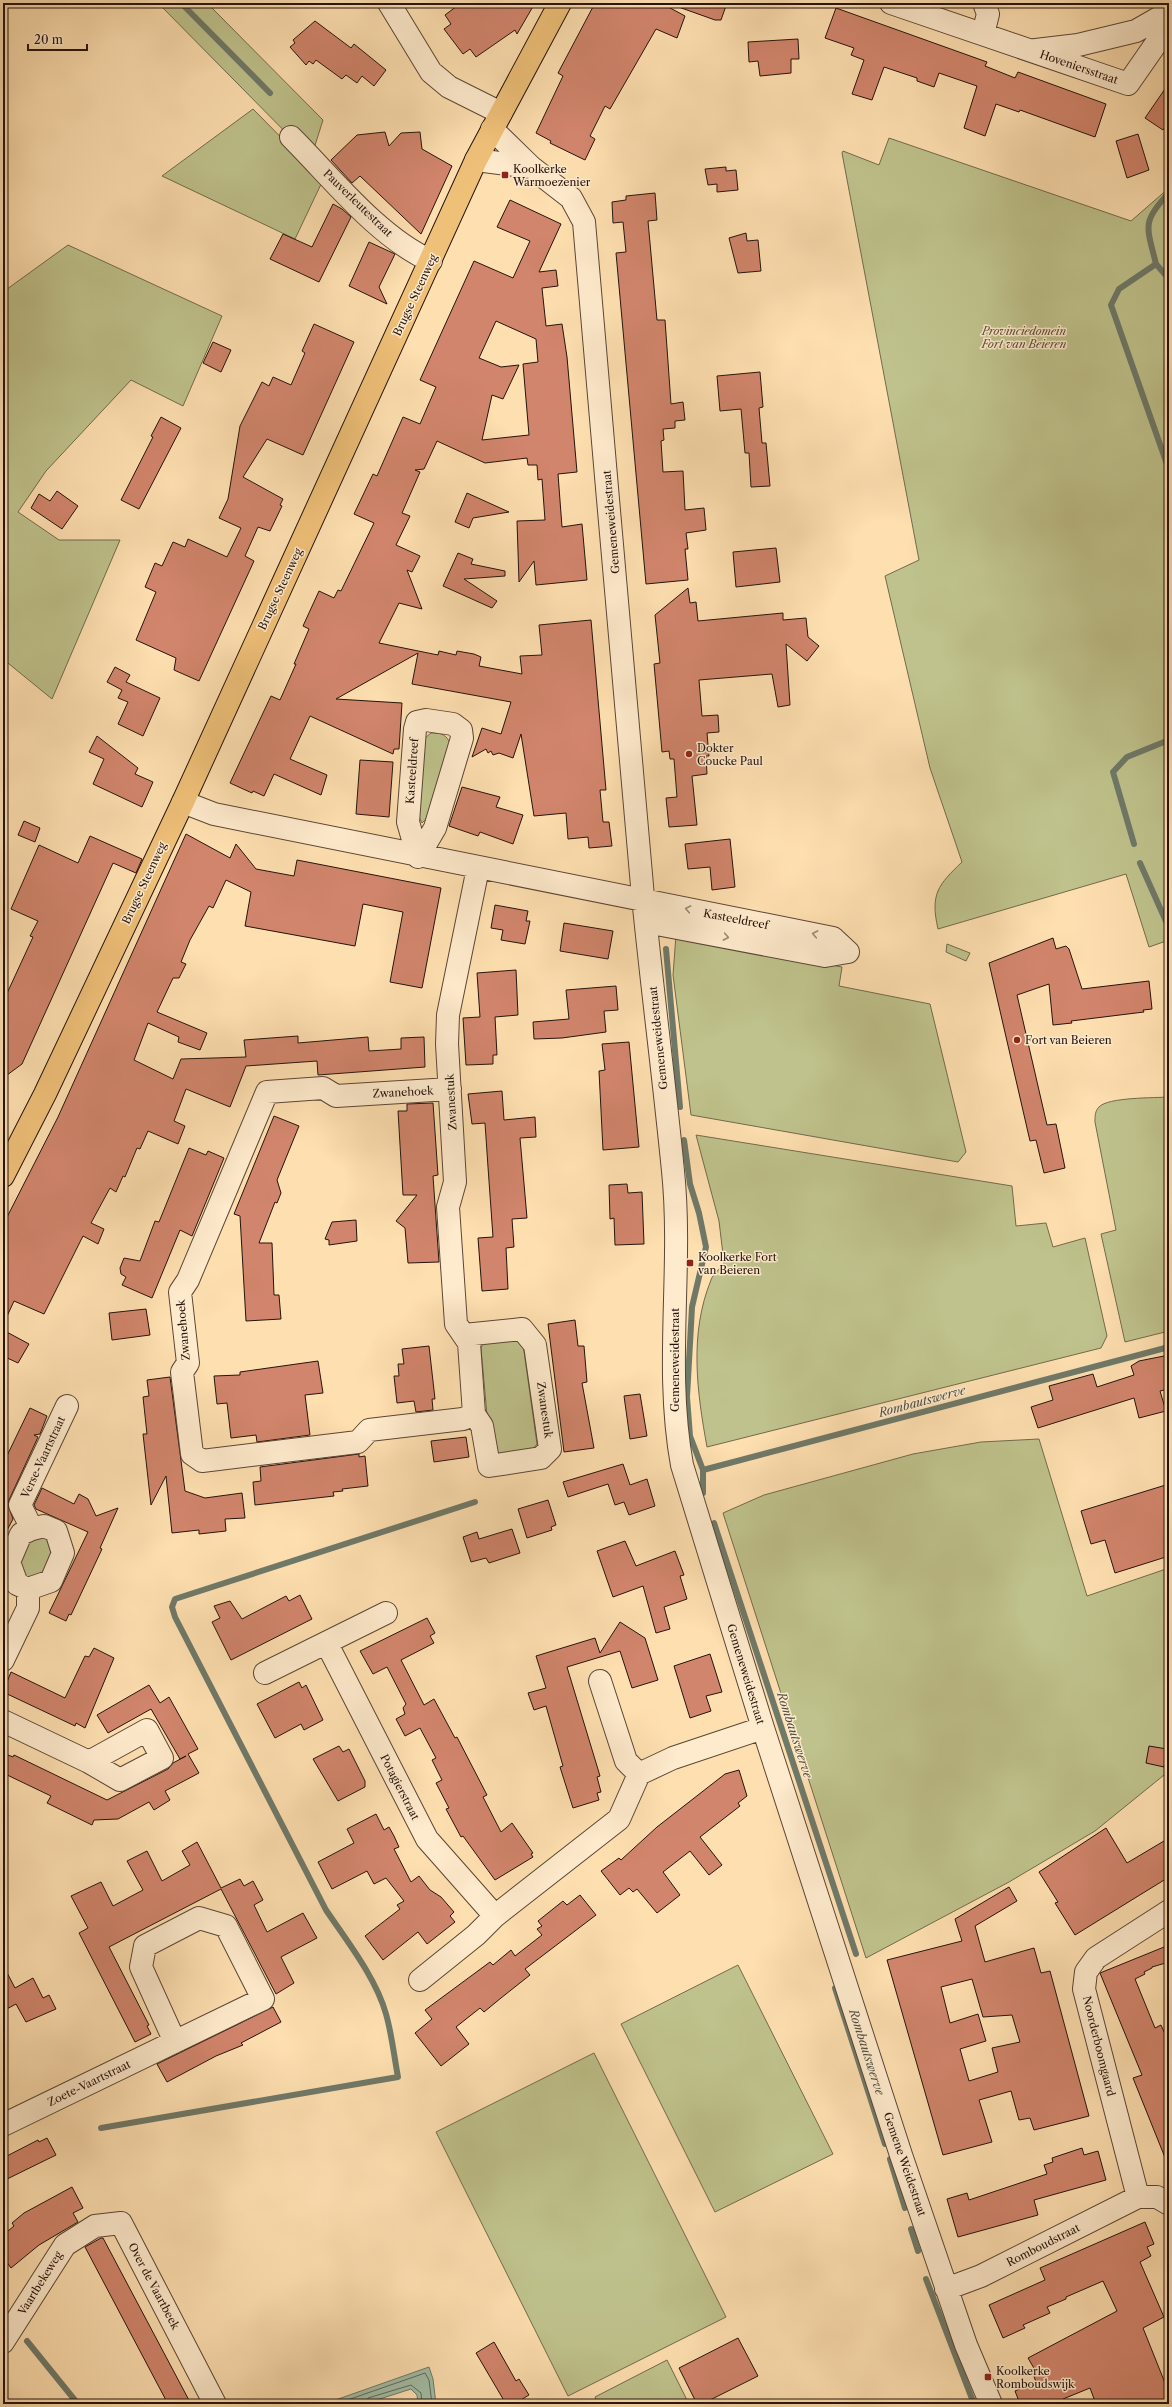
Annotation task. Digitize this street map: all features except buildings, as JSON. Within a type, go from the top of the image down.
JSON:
[{"type":"main road","name":"Brugse Steenweg","points":[[3,1176],[45,1094],[182,802],[476,160],[560,3]]},
{"type":"street","name":"Gemeneweidestraat","points":[[389,3],[430,72],[449,88],[497,121],[531,167],[571,198],[584,222],[644,900]]},
{"type":"street","name":"Hoveniersstraat","points":[[891,3],[1128,84],[1169,25]]},
{"type":"street","points":[[983,34],[988,14],[984,3]]},
{"type":"street","name":"Hoveniersstraat","points":[[1031,50],[1078,45],[1136,31],[1169,12]]},
{"type":"street","name":"Pauverleutestraat","points":[[291,137],[381,228],[412,252],[431,261]]},
{"type":"street","points":[[476,160],[531,167]]},
{"type":"street","name":"Kasteeldreef","points":[[426,720],[453,724],[461,730],[462,738],[435,828],[418,857],[408,822],[415,729],[417,722],[426,720]]},
{"type":"street","name":"Kasteeldreef","points":[[182,802],[214,814],[418,857],[833,938],[848,952],[825,956],[646,922]]},
{"type":"street","name":"Zwanestuk","points":[[464,1335],[522,1329],[536,1345],[550,1449],[541,1458],[489,1466],[482,1426],[474,1414],[469,1343],[456,1324],[448,1208],[455,1182],[448,1015],[478,868]]},
{"type":"street","points":[[644,900],[646,922]]},
{"type":"street","name":"Gemeneweidestraat","points":[[646,922],[673,1170],[678,1235],[673,1382],[678,1444],[696,1515],[763,1728],[798,1830]]},
{"type":"street","name":"Zwanehoek","points":[[450,1089],[336,1096],[323,1088],[267,1092],[188,1280],[180,1292],[188,1363],[182,1372],[192,1454],[202,1461],[358,1442],[370,1430],[463,1419],[474,1414]]},
{"type":"street","name":"Verse-Vaartstraat","points":[[32,1529],[20,1505],[67,1406]]},
{"type":"street","points":[[44,1526],[56,1532],[63,1553],[51,1581],[28,1589],[16,1584],[9,1562],[21,1534],[44,1526]]},
{"type":"street","points":[[3,1660],[28,1608],[28,1589]]},
{"type":"street","points":[[265,1674],[386,1613]]},
{"type":"street","name":"Potagierstraat","points":[[327,1644],[427,1839],[495,1916]]},
{"type":"street","points":[[600,1681],[626,1761],[639,1774]]},
{"type":"street","points":[[3,1721],[89,1762]]},
{"type":"street","points":[[420,1980],[476,1935],[495,1916],[619,1819],[639,1774],[673,1758],[763,1728]]},
{"type":"street","name":"Gemene Weidestraat","points":[[798,1830],[946,2289],[966,2345],[990,2404]]},
{"type":"street","name":"Noorderboomgaard","points":[[1138,2197],[1084,1989],[1086,1972],[1096,1958],[1169,1911]]},
{"type":"street","name":"Zoete-Vaartstraat","points":[[3,2125],[175,2042],[263,1999],[226,1926],[199,1918],[145,1946],[141,1967],[175,2042]]},
{"type":"street","points":[[1138,2197],[1157,2198],[1169,2204]]},
{"type":"street","name":"Romboudstraat","points":[[946,2289],[980,2276],[1138,2197]]},
{"type":"street","name":"Over de Vaartbeek","points":[[65,2245],[95,2226],[121,2223],[215,2404]]},
{"type":"street","name":"Vaartbekeweg","points":[[3,2342],[65,2245]]},
{"type":"green space","points":[[158,3],[207,3],[323,120],[311,158]]},
{"type":"green space","points":[[253,109],[323,180],[295,239],[162,176]]},
{"type":"green space","name":"Provinciedomein Fort van Beieren","points":[[889,138],[1131,221],[1169,188],[1169,940],[1149,947],[1126,874],[938,929],[935,907],[938,891],[947,877],[962,862],[930,768],[885,576],[919,560],[842,153],[843,151],[879,165]]},
{"type":"green space","points":[[68,245],[222,316],[183,406],[131,380],[46,471],[18,512],[59,540],[120,540],[52,699],[3,659],[3,292]]},
{"type":"green space","points":[[431,733],[443,735],[447,738],[451,745],[426,819],[422,823],[419,817],[425,738]]},
{"type":"green space","points":[[676,935],[842,967],[839,986],[930,1004],[966,1152],[958,1162],[691,1115],[673,975]]},
{"type":"green space","points":[[947,944],[970,953],[966,961],[946,952]]},
{"type":"green space","points":[[1169,1097],[1169,1331],[1125,1342],[1101,1234],[1116,1230],[1095,1122],[1096,1114],[1099,1107],[1112,1101]]},
{"type":"green space","points":[[696,1135],[1012,1186],[1016,1226],[1046,1223],[1053,1247],[1085,1238],[1107,1336],[1101,1348],[707,1447],[698,1384],[697,1342],[704,1300],[712,1278],[724,1263],[719,1221]]},
{"type":"green space","points":[[517,1336],[523,1344],[537,1444],[528,1455],[495,1455],[490,1449],[481,1348],[485,1339]]},
{"type":"green space","points":[[1039,1439],[1087,1596],[1169,1568],[1169,1771],[1095,1831],[1009,1882],[866,1958],[723,1513],[764,1495],[913,1454],[981,1442]]},
{"type":"green space","points":[[49,1536],[54,1553],[45,1575],[24,1578],[18,1563],[28,1541]]},
{"type":"green space","points":[[738,1965],[833,2154],[715,2212],[621,2024]]},
{"type":"green space","points":[[594,2053],[726,2317],[568,2396],[436,2132]]},
{"type":"green space","points":[[667,2360],[689,2404],[598,2404],[595,2397]]},
{"type":"water","points":[[429,2367],[433,2379],[436,2404],[418,2404],[417,2395],[411,2389],[364,2404],[324,2404]]},
{"type":"waterway","points":[[181,3],[270,93]]},
{"type":"waterway","points":[[1169,193],[1150,218],[1150,241],[1156,264],[1119,289],[1111,305],[1169,470]]},
{"type":"waterway","points":[[1156,264],[1169,279]]},
{"type":"waterway","points":[[1134,844],[1113,772],[1127,757],[1169,740]]},
{"type":"waterway","points":[[1140,863],[1169,928]]},
{"type":"waterway","points":[[666,949],[680,1107]]},
{"type":"waterway","points":[[684,1140],[690,1184],[699,1213],[706,1247],[692,1307],[687,1397],[690,1436],[703,1470]]},
{"type":"waterway","name":"Rombautswerve","points":[[703,1493],[703,1470],[1169,1347]]},
{"type":"waterway","points":[[101,2128],[398,2077],[386,2014],[375,1987],[360,1960],[326,1910],[175,1617],[172,1607],[175,1599],[475,1502]]},
{"type":"waterway","name":"Rombautswerve","points":[[714,1523],[856,1954]]},
{"type":"waterway","name":"Rombautswerve","points":[[835,1988],[885,2144]]},
{"type":"waterway","name":"Rombautswerve","points":[[890,2159],[905,2208]]},
{"type":"waterway","name":"Rombautswerve","points":[[911,2229],[918,2251]]},
{"type":"waterway","name":"Rombautswerve","points":[[926,2279],[974,2404]]},
{"type":"waterway","points":[[27,2341],[78,2404]]},
{"type":"place","name":"Koolkerke Warmoezenier","points":[[505,175]]},
{"type":"place","name":"Dokter Coucke Paul","points":[[689,754]]},
{"type":"place","name":"Fort van Beieren","points":[[1017,1040]]},
{"type":"place","name":"Koolkerke Fort van Beieren","points":[[690,1263]]},
{"type":"place","name":"Koolkerke Romboudswijk","points":[[988,2377]]}]
